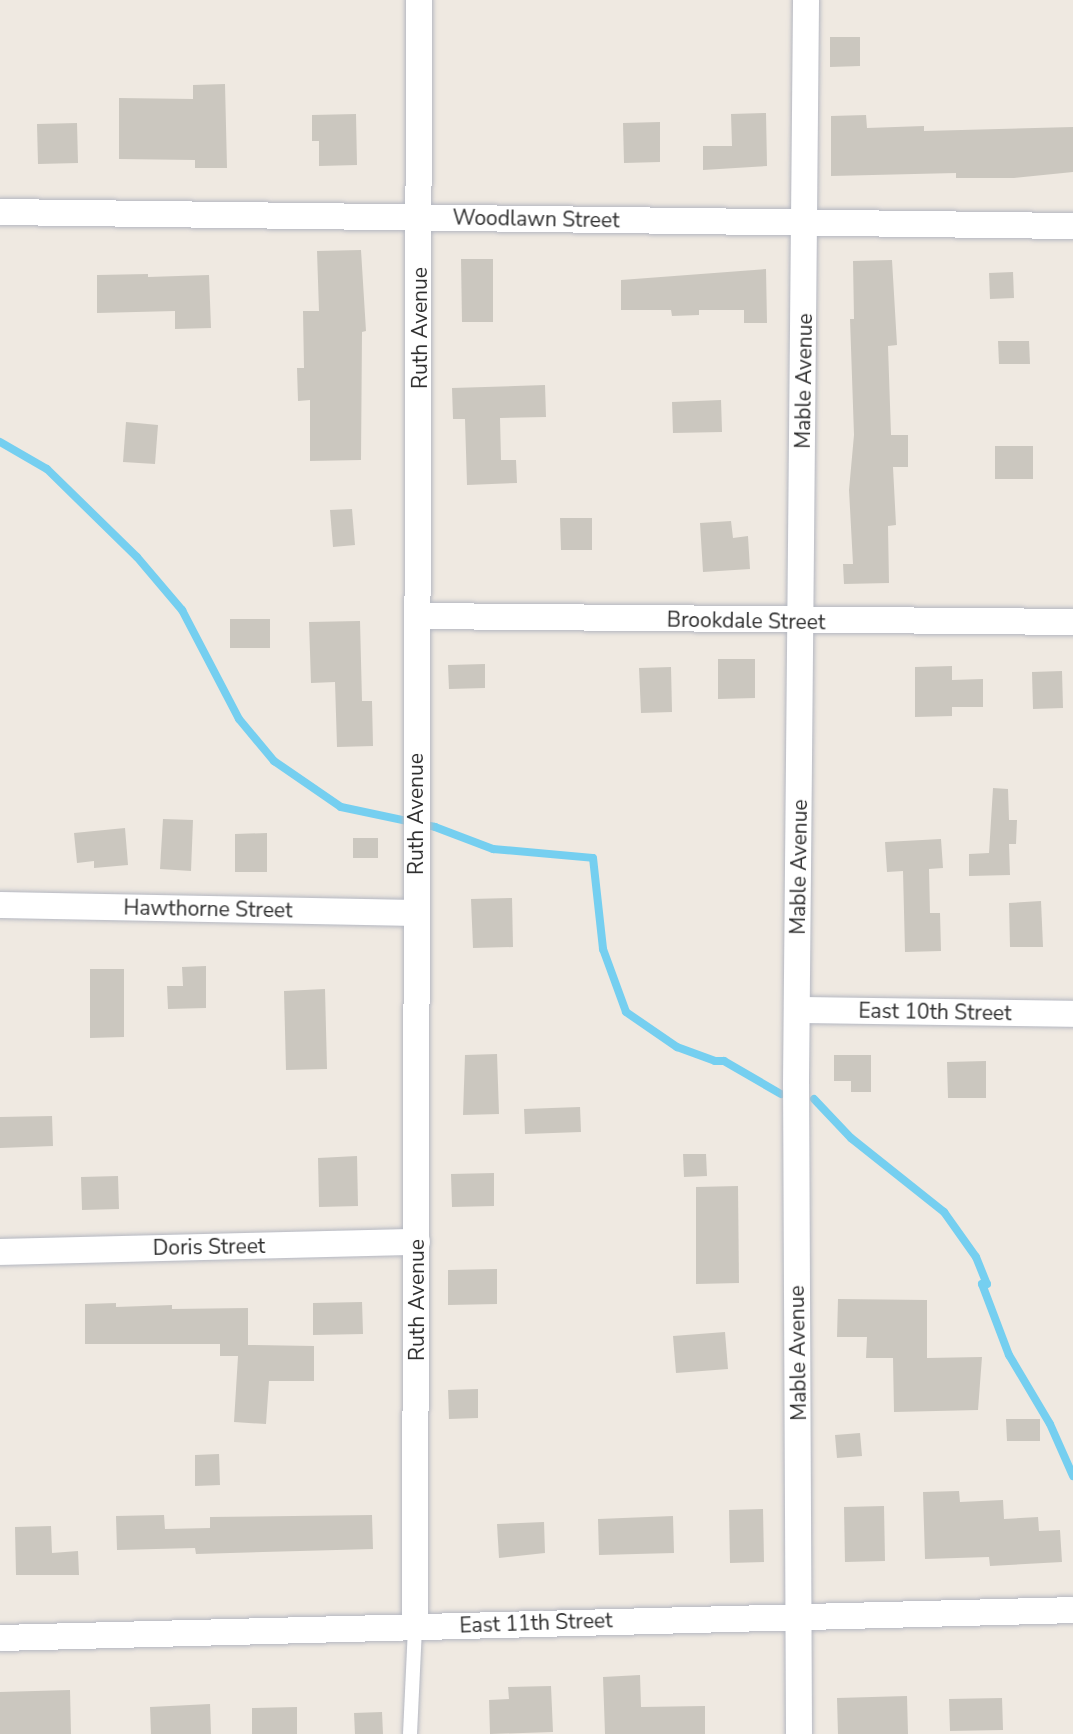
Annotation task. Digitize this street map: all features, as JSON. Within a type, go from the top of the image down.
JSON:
[{"type":"street","name":"Ruth Avenue","points":[[415,1627],[416,805],[421,217],[419,0]]},
{"type":"street","name":"Mable Avenue","points":[[799,1734],[801,1615],[798,1010],[806,0]]},
{"type":"street","name":"Woodlawn Street","points":[[0,212],[1073,226]]},
{"type":"street","name":"Brookdale Street","points":[[418,616],[801,622],[1073,622]]},
{"type":"street","name":"Hawthorne Street","points":[[0,905],[416,913]]},
{"type":"street","name":"East 10th Street","points":[[798,1010],[1073,1014]]},
{"type":"street","name":"Doris Street","points":[[0,1252],[417,1242]]},
{"type":"street","name":"East 11th Street","points":[[0,1638],[801,1615],[1073,1610]]},
{"type":"lane","points":[[410,1734],[415,1627]]},
{"type":"building","points":[[830,37],[860,37],[860,66],[830,67]]},
{"type":"building","points":[[225,84],[227,168],[195,168],[195,160],[119,159],[119,98],[193,99],[193,85]]},
{"type":"building","points":[[766,113],[767,166],[703,170],[703,146],[732,146],[731,114]]},
{"type":"building","points":[[356,114],[357,165],[319,166],[319,141],[312,141],[312,115]]},
{"type":"building","points":[[866,115],[867,128],[924,126],[924,131],[1073,127],[1073,172],[1014,178],[956,178],[956,173],[831,176],[831,116]]},
{"type":"building","points":[[660,122],[660,162],[624,163],[623,123]]},
{"type":"building","points":[[77,123],[78,163],[38,164],[37,124]]},
{"type":"building","points":[[361,250],[366,331],[362,332],[361,460],[310,461],[310,400],[298,401],[297,368],[304,368],[303,311],[319,311],[317,251]]},
{"type":"building","points":[[461,259],[493,259],[493,322],[462,322]]},
{"type":"building","points":[[892,260],[897,345],[888,346],[891,435],[908,435],[908,467],[893,467],[896,525],[888,526],[889,583],[844,584],[843,564],[853,564],[849,490],[854,435],[850,319],[854,319],[853,261]]},
{"type":"building","points":[[766,269],[767,323],[744,323],[744,310],[699,310],[699,315],[672,316],[671,310],[621,310],[621,280]]},
{"type":"building","points":[[1013,272],[1014,298],[990,299],[989,273]]},
{"type":"building","points":[[148,274],[148,277],[209,275],[211,328],[175,329],[175,311],[97,313],[97,275]]},
{"type":"building","points":[[998,341],[1029,341],[1030,364],[999,364]]},
{"type":"building","points":[[545,385],[546,417],[500,418],[501,460],[516,460],[517,483],[467,485],[465,419],[453,419],[452,388]]},
{"type":"building","points":[[721,400],[722,432],[673,433],[672,402]]},
{"type":"building","points":[[126,422],[158,425],[155,464],[123,462]]},
{"type":"building","points":[[995,446],[1033,446],[1033,479],[995,479]]},
{"type":"building","points":[[352,509],[355,545],[333,547],[330,510]]},
{"type":"building","points":[[560,518],[592,518],[592,550],[561,550]]},
{"type":"building","points":[[731,521],[733,538],[748,536],[750,569],[703,572],[700,523]]},
{"type":"building","points":[[230,619],[270,619],[270,648],[230,648]]},
{"type":"building","points":[[360,621],[362,701],[372,701],[373,746],[337,747],[335,682],[311,683],[309,622]]},
{"type":"building","points":[[718,659],[755,659],[755,698],[718,699]]},
{"type":"building","points":[[485,664],[485,688],[449,689],[448,665]]},
{"type":"building","points":[[952,666],[952,680],[983,679],[983,707],[952,707],[952,716],[915,717],[915,667]]},
{"type":"building","points":[[671,667],[672,712],[641,713],[639,668]]},
{"type":"building","points":[[1062,671],[1063,708],[1033,709],[1032,672]]},
{"type":"building","points":[[993,788],[1008,789],[1009,820],[1017,820],[1016,844],[1009,844],[1010,875],[969,876],[969,854],[989,853]]},
{"type":"building","points":[[163,819],[193,820],[191,871],[160,869]]},
{"type":"building","points":[[125,828],[128,865],[94,868],[94,861],[77,863],[74,833]]},
{"type":"building","points":[[267,833],[267,872],[235,872],[235,834]]},
{"type":"building","points":[[353,838],[378,838],[378,858],[353,858]]},
{"type":"building","points":[[941,839],[943,868],[929,869],[930,913],[940,913],[941,951],[905,952],[903,871],[887,872],[885,842]]},
{"type":"building","points":[[512,898],[513,947],[473,948],[471,899]]},
{"type":"building","points":[[1041,901],[1043,947],[1010,947],[1009,903]]},
{"type":"building","points":[[206,966],[206,1008],[168,1009],[167,986],[183,986],[182,967]]},
{"type":"building","points":[[90,969],[124,969],[124,1037],[90,1038]]},
{"type":"building","points":[[325,989],[327,1069],[286,1070],[284,991]]},
{"type":"building","points":[[497,1054],[499,1114],[463,1115],[465,1055]]},
{"type":"building","points":[[834,1055],[871,1055],[871,1092],[851,1092],[851,1081],[834,1081]]},
{"type":"building","points":[[986,1061],[986,1098],[948,1098],[947,1062]]},
{"type":"building","points":[[580,1107],[581,1132],[525,1134],[524,1109]]},
{"type":"building","points":[[52,1116],[53,1146],[0,1148],[0,1117]]},
{"type":"building","points":[[683,1154],[706,1154],[707,1176],[684,1177]]},
{"type":"building","points":[[357,1156],[358,1206],[319,1207],[318,1158]]},
{"type":"building","points":[[494,1173],[494,1206],[452,1207],[451,1174]]},
{"type":"building","points":[[118,1176],[119,1209],[82,1210],[81,1177]]},
{"type":"building","points":[[738,1186],[739,1283],[696,1284],[696,1187]]},
{"type":"building","points":[[497,1269],[497,1304],[448,1305],[448,1270]]},
{"type":"building","points":[[838,1299],[927,1300],[927,1358],[982,1357],[978,1410],[894,1412],[893,1358],[866,1358],[867,1337],[837,1337]]},
{"type":"building","points":[[362,1302],[363,1334],[313,1335],[313,1303]]},
{"type":"building","points":[[116,1303],[116,1307],[172,1305],[172,1309],[248,1308],[248,1345],[314,1346],[314,1381],[269,1381],[266,1424],[234,1422],[238,1356],[220,1356],[220,1344],[85,1344],[85,1304]]},
{"type":"building","points":[[725,1332],[728,1369],[676,1373],[673,1336]]},
{"type":"building","points":[[478,1389],[478,1418],[449,1419],[448,1390]]},
{"type":"building","points":[[1006,1419],[1040,1419],[1040,1441],[1007,1441]]},
{"type":"building","points":[[860,1433],[862,1456],[837,1458],[835,1435]]},
{"type":"building","points":[[219,1454],[220,1485],[195,1486],[195,1455]]},
{"type":"building","points":[[959,1491],[960,1502],[1003,1500],[1004,1519],[1038,1517],[1039,1531],[1060,1530],[1062,1562],[990,1566],[989,1557],[925,1559],[923,1492]]},
{"type":"building","points":[[884,1506],[885,1561],[845,1562],[844,1507]]},
{"type":"building","points":[[763,1509],[764,1562],[730,1563],[729,1510]]},
{"type":"building","points":[[164,1515],[165,1529],[210,1528],[210,1517],[372,1515],[373,1549],[196,1554],[195,1548],[117,1550],[116,1516]]},
{"type":"building","points":[[673,1516],[674,1553],[599,1555],[598,1519]]},
{"type":"building","points":[[544,1522],[545,1553],[499,1558],[497,1524]]},
{"type":"building","points":[[51,1526],[52,1553],[78,1551],[79,1575],[16,1575],[15,1527]]},
{"type":"building","points":[[640,1675],[641,1707],[705,1706],[705,1734],[605,1734],[603,1677]]},
{"type":"building","points":[[551,1686],[553,1732],[490,1734],[489,1700],[509,1699],[508,1687]]},
{"type":"building","points":[[70,1690],[71,1734],[0,1734],[0,1692]]},
{"type":"building","points":[[907,1696],[908,1734],[838,1734],[837,1698]]},
{"type":"building","points":[[1002,1698],[1003,1730],[950,1731],[949,1699]]},
{"type":"building","points":[[210,1704],[211,1734],[151,1734],[150,1707]]},
{"type":"building","points":[[297,1707],[297,1734],[252,1734],[252,1708]]},
{"type":"building","points":[[382,1712],[383,1734],[355,1734],[354,1713]]},
{"type":"waterway","points":[[0,442],[47,469],[137,557],[182,610],[239,719],[274,761],[341,807],[435,827],[493,849],[593,858],[603,949],[626,1012],[677,1047],[715,1061],[724,1061],[781,1094]]},
{"type":"waterway","points":[[814,1099],[851,1138],[944,1212],[976,1257],[987,1284],[982,1284],[1009,1355],[1050,1424],[1073,1476]]}]
